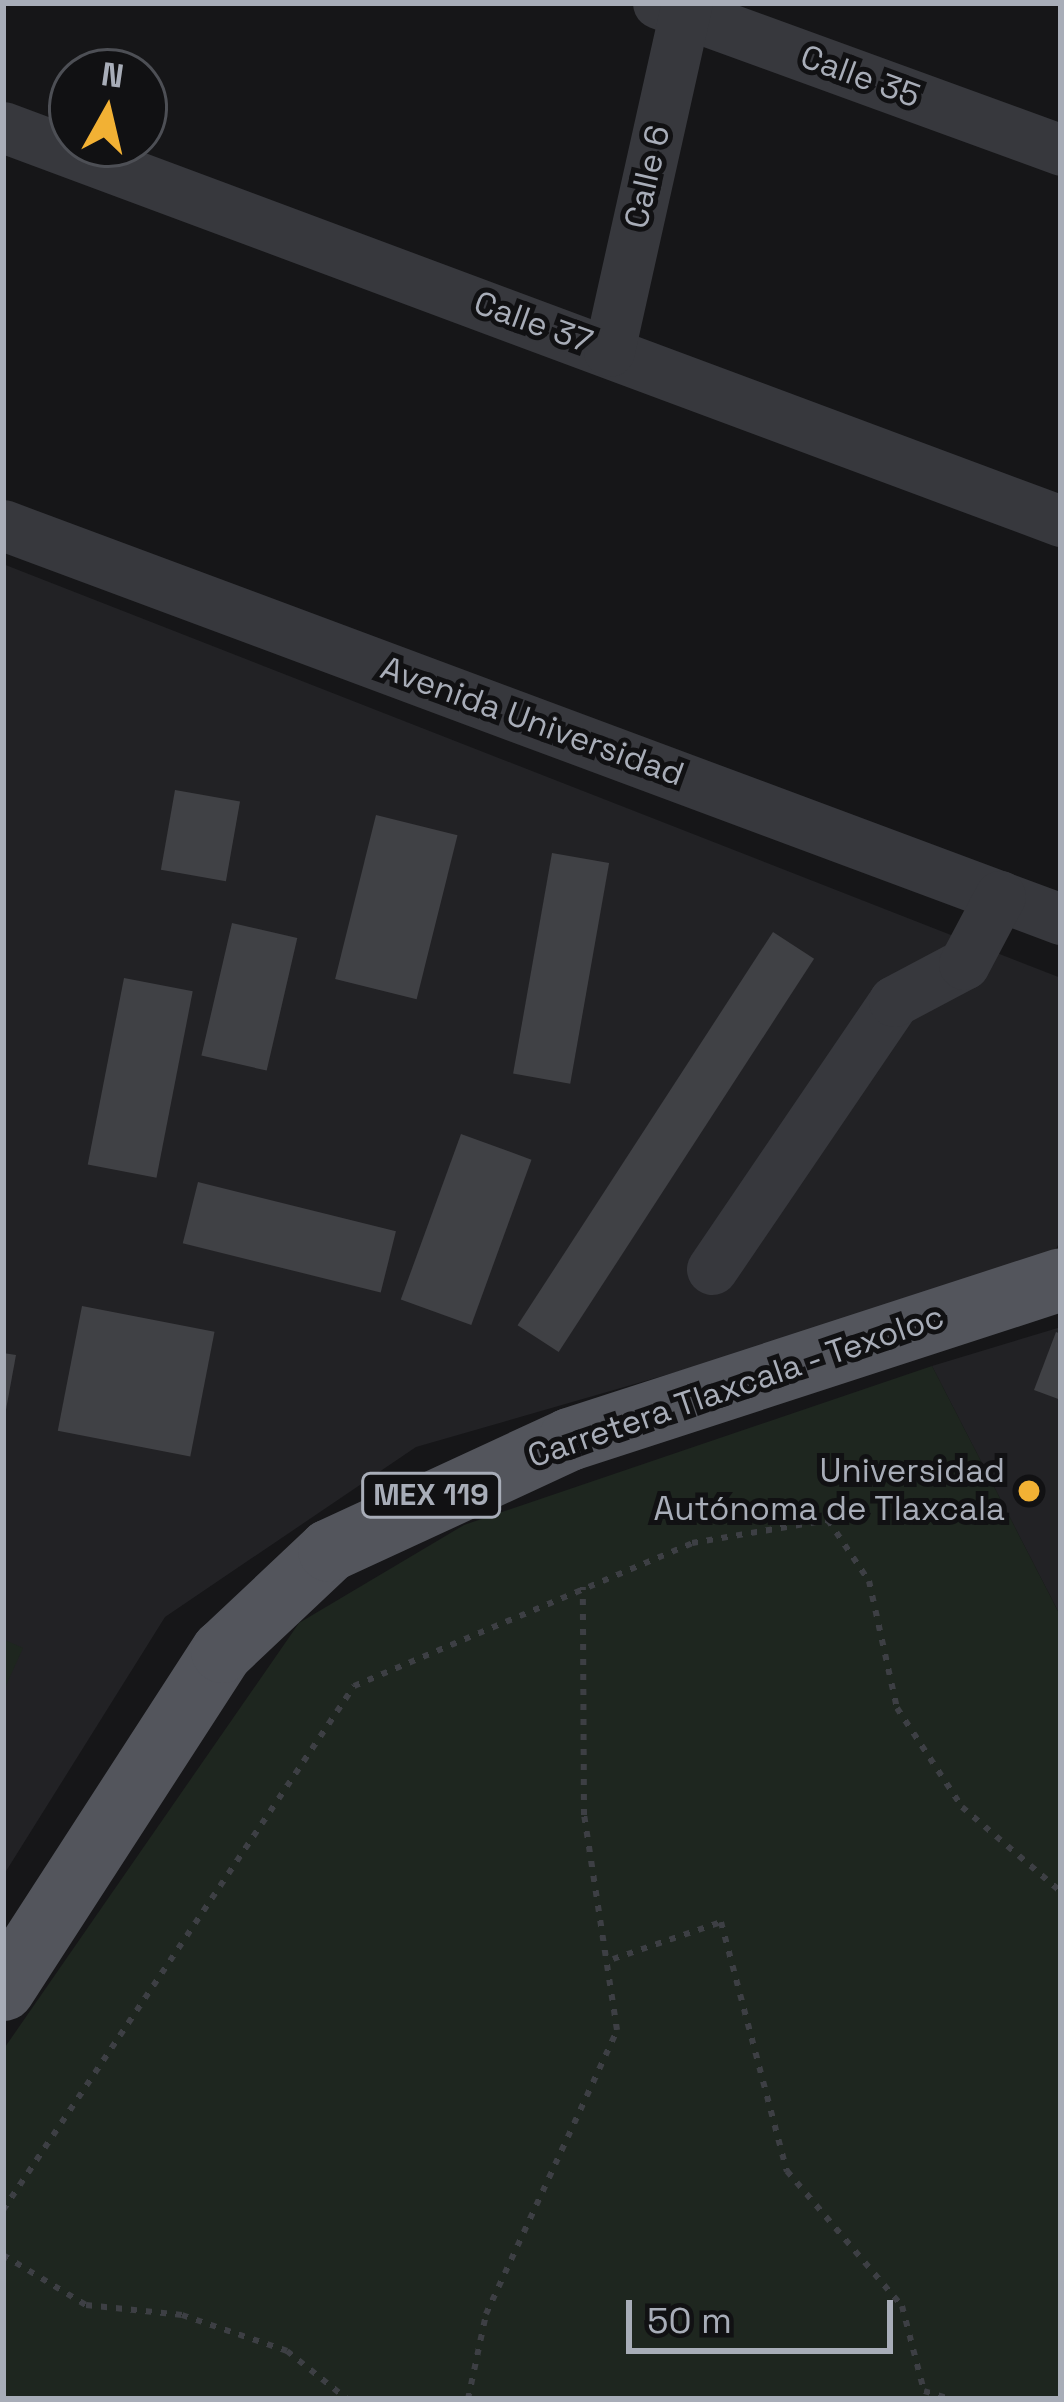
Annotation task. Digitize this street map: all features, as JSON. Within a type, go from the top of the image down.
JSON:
[{"type":"main road","name":"Carretera Tlaxcala - Texoloc","points":[[3,1989],[221,1651],[329,1550],[569,1439],[1061,1279]]},
{"type":"street","name":"Calle 35","points":[[677,6],[1061,150]]},
{"type":"street","name":"Calle 6","points":[[608,351],[677,6]]},
{"type":"street","name":"Calle 37","points":[[3,127],[1061,521]]},
{"type":"street","name":"Avenida Universidad","points":[[3,525],[1061,919]]},
{"type":"street","points":[[712,1269],[894,1001],[964,964],[1000,896]]},
{"type":"path","points":[[3,2210],[354,1686],[692,1543],[828,1520],[868,1581],[897,1708],[962,1807],[1061,1892]]},
{"type":"path","points":[[468,2399],[486,2314],[617,2030],[614,1959],[584,1815],[583,1587]]},
{"type":"path","points":[[614,1959],[721,1922],[787,2171],[902,2306],[924,2391],[950,2399]]},
{"type":"path","points":[[3,2254],[86,2305],[182,2315],[287,2351],[347,2399]]},
{"type":"shaded area","points":[[3,564],[1061,978],[1061,1239],[1048,1265],[416,1447],[165,1617],[3,1876]]},
{"type":"shaded area","name":"Universidad Autónoma de Tlaxcala","points":[[1061,1327],[1061,1617],[932,1366]]},
{"type":"shaded area","points":[[932,1366],[1061,1617],[1061,2399],[3,2399],[3,2050],[299,1623],[464,1525]]},
{"type":"shaded area","points":[[3,1639],[23,1648],[3,1692]]},
{"type":"building","points":[[175,790],[240,801],[226,881],[161,870]]},
{"type":"building","points":[[376,815],[458,835],[417,999],[335,979]]},
{"type":"building","points":[[552,853],[609,863],[570,1084],[513,1074]]},
{"type":"building","points":[[232,923],[297,938],[267,1071],[201,1056]]},
{"type":"building","points":[[773,932],[814,959],[559,1352],[518,1325]]},
{"type":"building","points":[[124,978],[193,991],[156,1178],[88,1165]]},
{"type":"building","points":[[461,1134],[531,1160],[471,1325],[401,1299]]},
{"type":"building","points":[[198,1182],[396,1231],[381,1292],[183,1243]]},
{"type":"building","points":[[82,1306],[215,1332],[190,1456],[58,1431]]},
{"type":"building","points":[[1056,1332],[1061,1334],[1061,1400],[1034,1390]]},
{"type":"building","points":[[3,1353],[16,1355],[5,1415],[3,1415]]},
{"type":"place","name":"Universidad Autónoma de Tlaxcala","points":[[1029,1491]]}]
